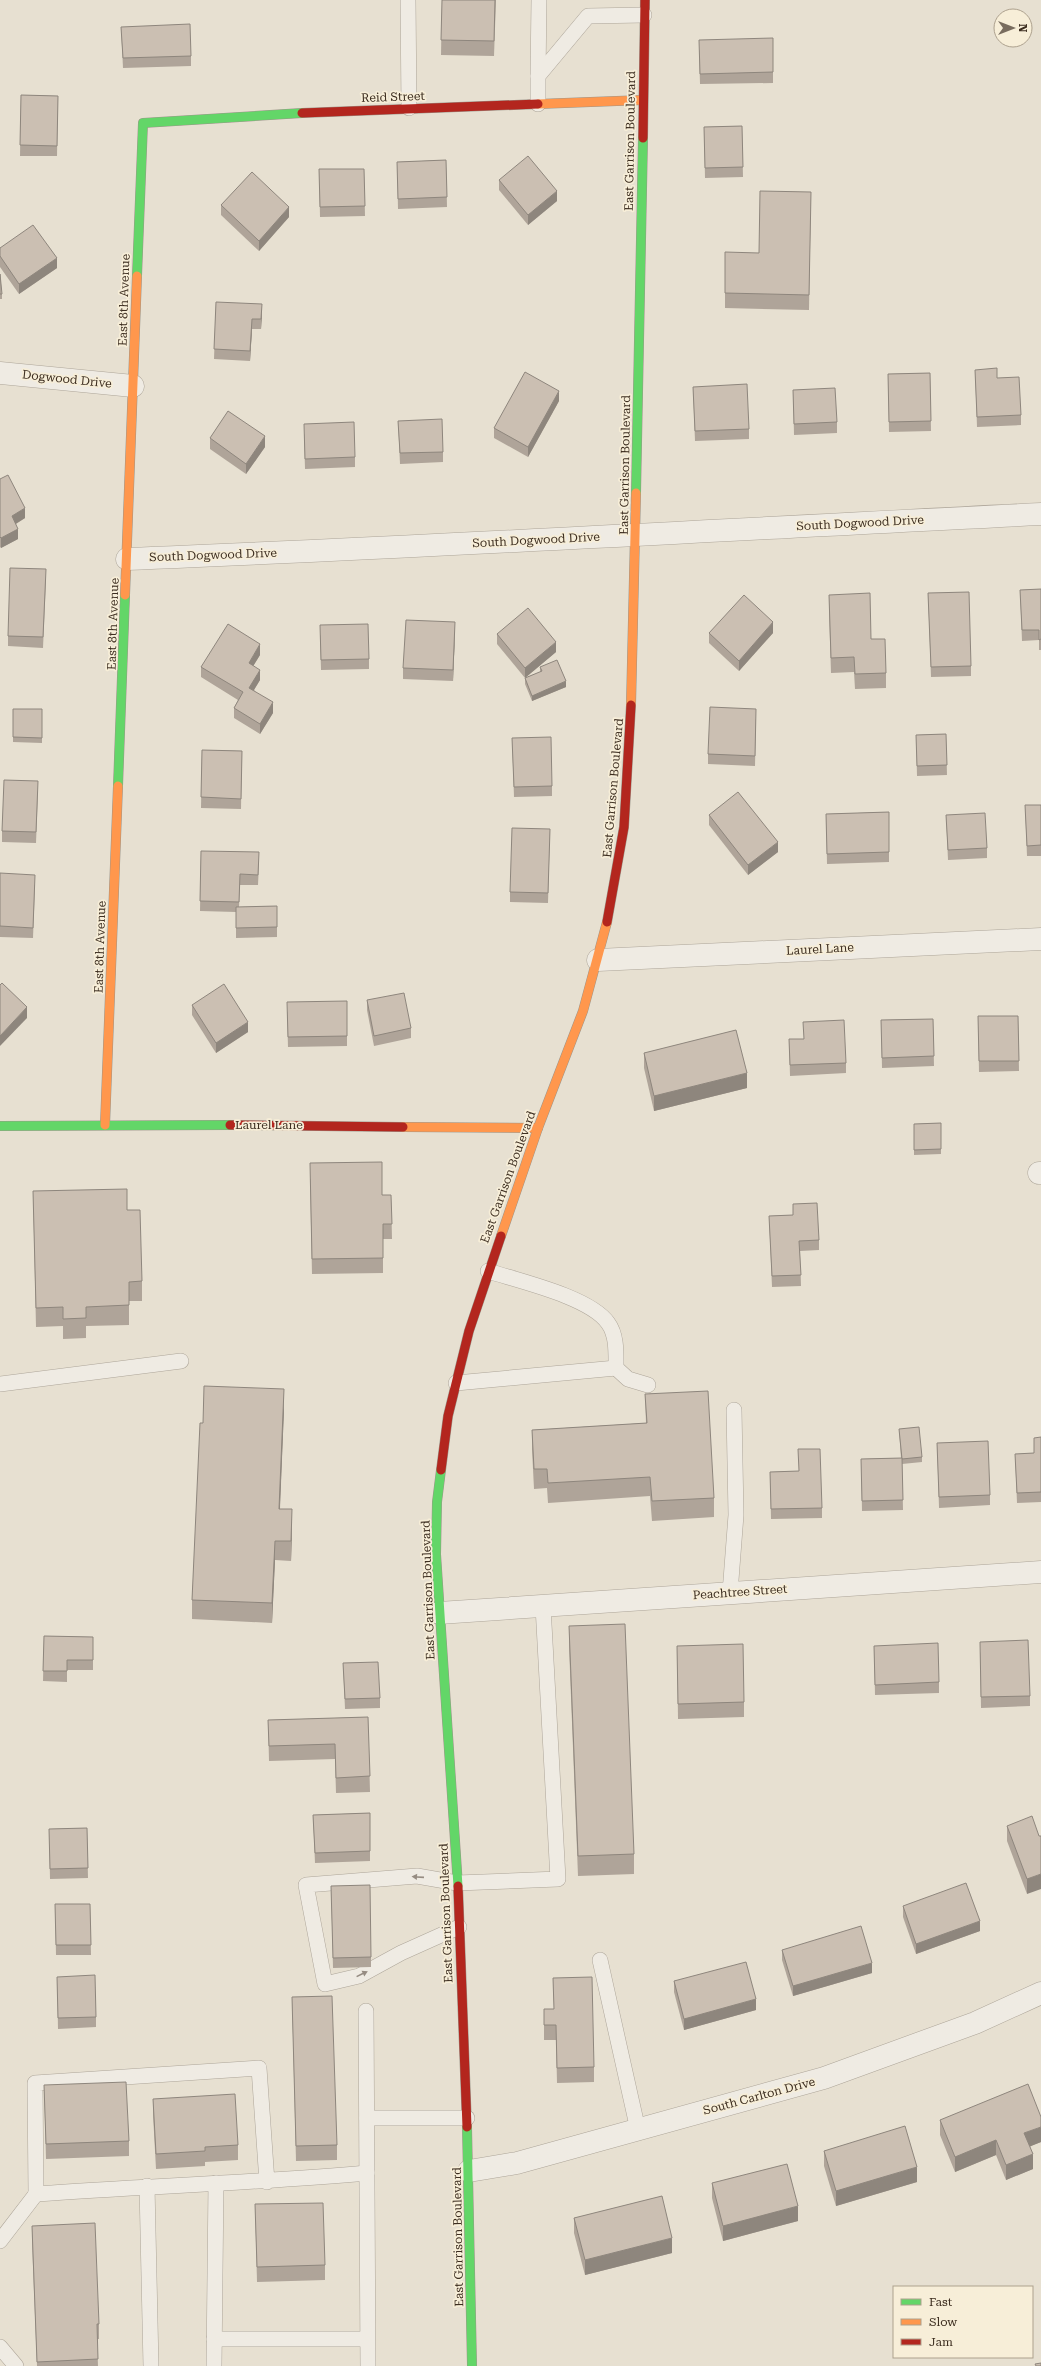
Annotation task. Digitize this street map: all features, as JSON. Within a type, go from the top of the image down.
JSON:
[{"type":"main road","name":"East Garrison Boulevard","points":[[472,2366],[467,2118],[457,1883],[436,1554],[437,1502],[448,1416],[469,1330],[538,1128],[568,1054],[598,960],[616,883],[624,827],[632,698],[645,0]]},
{"type":"main road","name":"Reid Street","points":[[144,123],[409,108],[643,100]]},
{"type":"main road","name":"East 8th Avenue","points":[[106,1125],[144,123]]},
{"type":"main road","name":"Laurel Lane","points":[[0,1126],[106,1125],[538,1128]]},
{"type":"street","name":"Dogwood Drive","points":[[0,372],[133,386]]},
{"type":"street","name":"South Dogwood Drive","points":[[127,559],[386,548],[1041,514]]},
{"type":"street","name":"Laurel Lane","points":[[598,960],[1041,939]]},
{"type":"street","name":"Peachtree Street","points":[[439,1613],[1041,1572]]},
{"type":"street","name":"South Carlton Drive","points":[[469,2171],[517,2163],[824,2078],[975,2023],[1041,1993]]},
{"type":"lane","points":[[408,0],[409,108]]},
{"type":"lane","points":[[538,104],[539,0]]},
{"type":"lane","points":[[538,76],[588,16],[644,15]]},
{"type":"lane","points":[[488,1271],[562,1295],[592,1309],[608,1323],[615,1342],[616,1368],[628,1379],[648,1385]]},
{"type":"lane","points":[[0,1384],[181,1361]]},
{"type":"lane","points":[[456,1383],[616,1368]]},
{"type":"lane","points":[[730,1593],[736,1515],[734,1410]]},
{"type":"lane","points":[[459,1927],[401,1953],[359,1976],[325,1984],[306,1885],[417,1876],[457,1883],[558,1879],[542,1606]]},
{"type":"lane","points":[[600,1960],[638,2130]]},
{"type":"lane","points":[[366,2012],[368,2366]]},
{"type":"lane","points":[[0,2241],[36,2194],[35,2083],[259,2068],[267,2182]]},
{"type":"lane","points":[[367,2118],[467,2118]]},
{"type":"lane","points":[[36,2194],[147,2186],[267,2182],[367,2174]]},
{"type":"lane","points":[[214,2366],[216,2183]]},
{"type":"lane","points":[[147,2186],[151,2366]]},
{"type":"lane","points":[[214,2339],[367,2339]]},
{"type":"building","points":[[442,0],[495,0],[494,41],[441,40]]},
{"type":"building","points":[[190,24],[191,56],[123,58],[121,27]]},
{"type":"building","points":[[773,38],[773,72],[700,74],[699,40]]},
{"type":"building","points":[[21,95],[58,96],[57,146],[20,145]]},
{"type":"building","points":[[742,126],[743,167],[705,168],[704,127]]},
{"type":"building","points":[[528,156],[557,191],[528,215],[499,180]]},
{"type":"building","points":[[446,160],[447,197],[398,199],[397,162]]},
{"type":"building","points":[[319,169],[364,169],[365,206],[320,207]]},
{"type":"building","points":[[252,172],[289,207],[259,241],[221,205]]},
{"type":"building","points":[[760,191],[811,192],[809,295],[725,293],[725,252],[759,253]]},
{"type":"building","points":[[33,225],[57,258],[19,284],[0,256],[0,248]]},
{"type":"building","points":[[0,274],[2,294],[0,294]]},
{"type":"building","points":[[216,302],[262,304],[261,319],[252,319],[250,351],[214,349]]},
{"type":"building","points":[[997,368],[997,378],[1019,377],[1021,415],[977,417],[975,370]]},
{"type":"building","points":[[525,372],[559,391],[528,447],[494,428]]},
{"type":"building","points":[[930,373],[931,421],[889,422],[888,374]]},
{"type":"building","points":[[747,384],[749,429],[695,431],[693,387]]},
{"type":"building","points":[[835,388],[837,422],[794,424],[793,390]]},
{"type":"building","points":[[228,411],[265,436],[246,464],[210,438]]},
{"type":"building","points":[[442,419],[443,452],[400,453],[398,421]]},
{"type":"building","points":[[354,422],[355,457],[305,459],[304,424]]},
{"type":"building","points":[[8,475],[25,508],[12,516],[18,529],[1,538],[0,479]]},
{"type":"building","points":[[10,568],[46,569],[43,637],[8,636]]},
{"type":"building","points":[[1041,589],[1041,639],[1039,640],[1039,630],[1022,630],[1020,590]]},
{"type":"building","points":[[969,592],[971,666],[931,667],[928,593]]},
{"type":"building","points":[[870,593],[871,639],[885,639],[886,673],[855,674],[854,657],[831,658],[829,595]]},
{"type":"building","points":[[744,595],[773,622],[739,661],[709,633]]},
{"type":"building","points":[[528,608],[556,642],[525,668],[497,634]]},
{"type":"building","points":[[406,620],[455,622],[453,670],[403,668]]},
{"type":"building","points":[[228,624],[260,644],[249,663],[260,670],[249,688],[273,702],[260,724],[234,708],[243,692],[201,667]]},
{"type":"building","points":[[368,624],[369,659],[321,660],[320,625]]},
{"type":"building","points":[[557,660],[566,681],[532,696],[525,678],[542,671],[540,667]]},
{"type":"building","points":[[710,707],[756,709],[755,756],[708,754]]},
{"type":"building","points":[[13,709],[42,709],[42,738],[13,737]]},
{"type":"building","points":[[946,734],[947,765],[917,766],[916,735]]},
{"type":"building","points":[[551,737],[552,786],[514,787],[512,738]]},
{"type":"building","points":[[202,750],[242,751],[241,799],[201,797]]},
{"type":"building","points":[[4,780],[38,781],[36,832],[2,831]]},
{"type":"building","points":[[738,792],[778,842],[748,865],[709,815]]},
{"type":"building","points":[[1025,805],[1041,805],[1041,845],[1027,846]]},
{"type":"building","points":[[889,812],[889,852],[827,854],[826,814]]},
{"type":"building","points":[[985,813],[987,848],[948,850],[946,815]]},
{"type":"building","points":[[512,828],[550,829],[548,893],[510,892]]},
{"type":"building","points":[[201,851],[259,852],[258,875],[240,874],[239,902],[200,901]]},
{"type":"building","points":[[0,873],[35,875],[33,928],[0,926]]},
{"type":"building","points":[[277,906],[277,927],[236,928],[236,907]]},
{"type":"building","points":[[2,983],[27,1007],[0,1036],[0,985]]},
{"type":"building","points":[[224,984],[248,1022],[216,1043],[192,1005]]},
{"type":"building","points":[[404,993],[411,1028],[374,1036],[367,1000]]},
{"type":"building","points":[[347,1001],[347,1036],[288,1037],[287,1002]]},
{"type":"building","points":[[978,1016],[1018,1016],[1019,1061],[979,1061]]},
{"type":"building","points":[[933,1019],[934,1056],[882,1058],[881,1020]]},
{"type":"building","points":[[844,1020],[846,1063],[790,1065],[789,1039],[804,1039],[803,1022]]},
{"type":"building","points":[[736,1030],[747,1073],[654,1096],[644,1053]]},
{"type":"building","points":[[941,1123],[941,1149],[914,1150],[914,1124]]},
{"type":"building","points":[[382,1162],[382,1195],[391,1195],[392,1224],[383,1224],[383,1258],[312,1259],[310,1163]]},
{"type":"building","points":[[127,1189],[127,1210],[140,1210],[142,1281],[129,1282],[129,1305],[86,1307],[86,1318],[63,1319],[63,1307],[36,1308],[33,1191]]},
{"type":"building","points":[[817,1203],[819,1240],[799,1241],[801,1275],[772,1276],[769,1216],[793,1215],[793,1204]]},
{"type":"building","points":[[204,1386],[284,1389],[279,1509],[292,1509],[291,1541],[275,1541],[272,1603],[192,1600],[200,1423],[203,1423]]},
{"type":"building","points":[[708,1391],[714,1498],[652,1501],[650,1477],[548,1483],[547,1469],[534,1469],[532,1430],[647,1423],[645,1394]]},
{"type":"building","points":[[919,1427],[922,1457],[902,1459],[899,1429]]},
{"type":"building","points":[[1041,1437],[1041,1492],[1017,1493],[1015,1454],[1034,1453],[1034,1438]]},
{"type":"building","points":[[988,1441],[990,1495],[939,1497],[937,1443]]},
{"type":"building","points":[[798,1449],[820,1449],[822,1508],[771,1509],[770,1472],[799,1471]]},
{"type":"building","points":[[902,1458],[903,1500],[862,1501],[861,1459]]},
{"type":"building","points":[[625,1624],[634,1854],[578,1856],[569,1626]]},
{"type":"building","points":[[44,1636],[93,1637],[93,1660],[67,1660],[67,1671],[43,1671]]},
{"type":"building","points":[[1028,1640],[1030,1696],[981,1697],[980,1642]]},
{"type":"building","points":[[938,1643],[939,1682],[875,1685],[874,1646]]},
{"type":"building","points":[[743,1644],[744,1702],[678,1704],[677,1646]]},
{"type":"building","points":[[378,1662],[380,1698],[345,1699],[343,1663]]},
{"type":"building","points":[[368,1717],[370,1776],[336,1778],[335,1744],[269,1746],[268,1720]]},
{"type":"building","points":[[370,1813],[370,1851],[315,1853],[313,1815]]},
{"type":"building","points":[[1032,1816],[1039,1836],[1041,1836],[1041,1874],[1027,1879],[1007,1826]]},
{"type":"building","points":[[87,1828],[88,1868],[50,1869],[49,1829]]},
{"type":"building","points":[[966,1883],[980,1921],[916,1944],[903,1906]]},
{"type":"building","points":[[370,1885],[371,1957],[333,1958],[331,1886]]},
{"type":"building","points":[[55,1904],[90,1904],[91,1945],[56,1945]]},
{"type":"building","points":[[861,1926],[872,1963],[793,1986],[782,1950]]},
{"type":"building","points":[[746,1962],[756,1999],[684,2019],[674,1981]]},
{"type":"building","points":[[95,1975],[96,2017],[58,2018],[57,1977]]},
{"type":"building","points":[[592,1977],[594,2067],[557,2068],[556,2025],[544,2025],[544,2009],[554,2009],[553,1978]]},
{"type":"building","points":[[332,1996],[337,2145],[296,2146],[292,1997]]},
{"type":"building","points":[[126,2082],[129,2141],[46,2144],[44,2085]]},
{"type":"building","points":[[1028,2084],[1041,2117],[1041,2127],[1024,2133],[1033,2154],[1006,2165],[996,2140],[955,2157],[940,2120]]},
{"type":"building","points":[[235,2094],[238,2145],[205,2147],[205,2151],[156,2154],[153,2099]]},
{"type":"building","points":[[905,2126],[917,2167],[836,2191],[824,2151]]},
{"type":"building","points":[[787,2164],[798,2206],[723,2226],[712,2183]]},
{"type":"building","points":[[662,2196],[672,2238],[585,2260],[574,2218]]},
{"type":"building","points":[[323,2203],[325,2265],[257,2267],[255,2204]]},
{"type":"building","points":[[95,2223],[99,2324],[97,2324],[98,2359],[37,2362],[32,2226]]},
{"type":"building","points":[[1041,2363],[1041,2366],[1036,2366],[1035,2364]]},
{"type":"traffic: fast","points":[[137,276],[143,123],[302,113]]},
{"type":"traffic: fast","points":[[636,493],[643,138]]},
{"type":"traffic: fast","points":[[118,786],[125,595]]},
{"type":"traffic: fast","points":[[0,1126],[230,1125]]},
{"type":"traffic: fast","points":[[441,1470],[437,1502],[436,1554],[458,1886]]},
{"type":"traffic: fast","points":[[467,2127],[472,2366]]},
{"type":"traffic: slow","points":[[538,104],[643,100]]},
{"type":"traffic: slow","points":[[125,595],[137,276]]},
{"type":"traffic: slow","points":[[631,705],[636,493]]},
{"type":"traffic: slow","points":[[105,1125],[118,786]]},
{"type":"traffic: slow","points":[[501,1236],[538,1128],[583,1011],[607,922]]},
{"type":"traffic: slow","points":[[403,1127],[538,1128]]},
{"type":"traffic: jam","points":[[643,138],[645,0]]},
{"type":"traffic: jam","points":[[302,113],[538,104]]},
{"type":"traffic: jam","points":[[607,922],[624,827],[631,705]]},
{"type":"traffic: jam","points":[[230,1125],[403,1127]]},
{"type":"traffic: jam","points":[[441,1470],[448,1416],[469,1331],[501,1236]]},
{"type":"traffic: jam","points":[[458,1886],[467,2127]]}]
